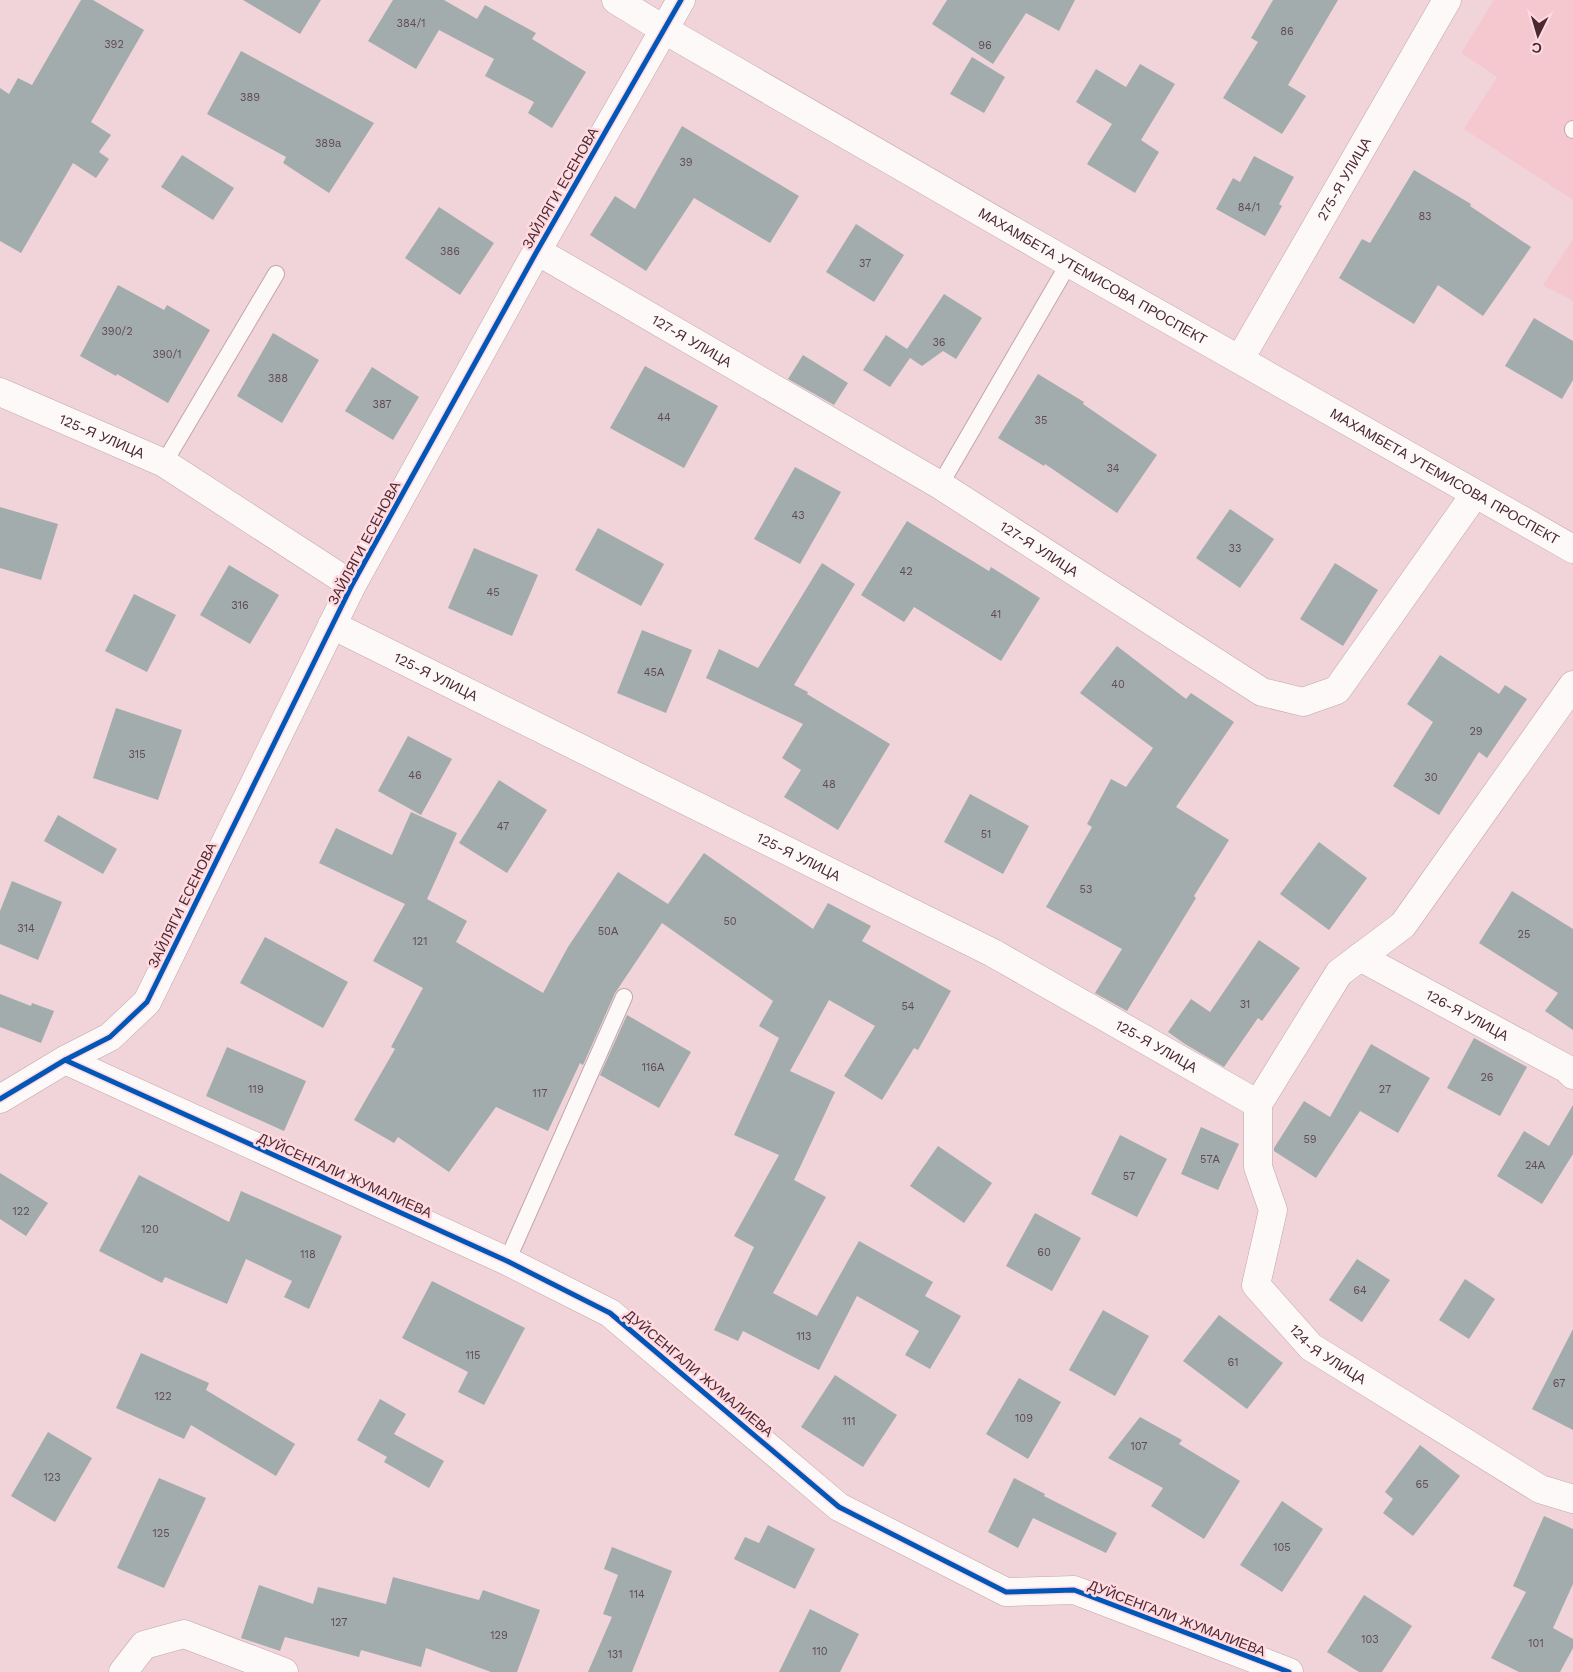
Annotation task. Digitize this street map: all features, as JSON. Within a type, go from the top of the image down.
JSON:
[{"type":"street","name":"МАХАМБЕТА УТЕМИСОВА ПРОСПЕКТ","points":[[616,0],[663,29],[1069,262],[1573,549]]},
{"type":"street","name":"ЗАЙЛЯГИ ЕСЕНОВА","points":[[0,1099],[64,1060],[110,1037],[147,1002],[352,585],[537,251],[681,0]]},
{"type":"street","name":"275-Я УЛИЦА","points":[[1240,359],[1447,0]]},
{"type":"street","name":"127-Я УЛИЦА","points":[[537,251],[940,485],[1262,692],[1304,702],[1337,690],[1475,494]]},
{"type":"street","name":"125-Я УЛИЦА","points":[[0,392],[164,463],[352,585]]},
{"type":"street","name":"125-Я УЛИЦА","points":[[332,625],[993,953],[1258,1104]]},
{"type":"street","points":[[1258,1104],[1339,973],[1403,925],[1573,685]]},
{"type":"street","name":"126-Я УЛИЦА","points":[[1360,957],[1567,1069],[1573,1075]]},
{"type":"street","name":"ДУЙСЕНГАЛИ ЖУМАЛИЕВА","points":[[64,1060],[507,1261],[610,1312],[838,1507],[1006,1592],[1074,1590],[1288,1672]]},
{"type":"street","name":"124-Я УЛИЦА","points":[[1258,1104],[1258,1167],[1273,1210],[1256,1285],[1311,1348],[1540,1489],[1573,1499]]},
{"type":"street","points":[[123,1672],[144,1646],[184,1634],[284,1672]]},
{"type":"lane","points":[[940,485],[1069,262]]},
{"type":"lane","points":[[164,463],[276,274]]},
{"type":"lane","points":[[507,1261],[624,997]]},
{"type":"shaded area","points":[[1494,0],[1573,0],[1573,200],[1464,129],[1497,77],[1461,53]]},
{"type":"shaded area","points":[[1573,239],[1573,301],[1543,285]]},
{"type":"building","points":[[81,0],[93,0],[144,30],[91,122],[111,135],[99,152],[109,159],[96,178],[73,163],[21,253],[0,241],[0,88],[9,94],[18,78],[32,85]]},
{"type":"building","points":[[243,0],[321,0],[300,34]]},
{"type":"building","points":[[393,0],[444,0],[477,19],[485,5],[536,33],[532,39],[586,72],[552,128],[528,113],[534,102],[485,76],[494,59],[439,30],[416,69],[368,41]]},
{"type":"building","points":[[947,0],[1075,0],[1059,31],[1026,13],[993,64],[932,24]]},
{"type":"building","points":[[1273,0],[1338,0],[1288,85],[1306,96],[1282,134],[1223,98],[1258,42],[1251,38]]},
{"type":"building","points":[[241,51],[374,123],[329,193],[283,163],[286,157],[207,114]]},
{"type":"building","points":[[972,57],[1005,77],[984,113],[950,94]]},
{"type":"building","points":[[1140,64],[1175,84],[1141,140],[1159,152],[1135,193],[1087,164],[1112,124],[1076,102],[1096,69],[1126,87]]},
{"type":"building","points":[[682,126],[799,196],[770,243],[694,198],[646,271],[590,235],[615,196],[635,209]]},
{"type":"building","points":[[182,155],[234,188],[213,220],[161,187]]},
{"type":"building","points":[[1254,156],[1294,177],[1279,204],[1282,206],[1265,236],[1216,209],[1233,178],[1240,182]]},
{"type":"building","points":[[1414,170],[1471,204],[1470,206],[1531,247],[1483,316],[1438,285],[1414,324],[1339,278],[1362,239],[1370,243]]},
{"type":"building","points":[[439,207],[494,243],[460,295],[405,258]]},
{"type":"building","points":[[856,224],[904,255],[874,302],[826,272]]},
{"type":"building","points":[[118,285],[164,310],[167,305],[210,330],[168,403],[117,374],[116,376],[80,356]]},
{"type":"building","points":[[944,294],[982,318],[956,359],[943,351],[922,366],[910,358],[890,387],[863,370],[886,335],[907,349]]},
{"type":"building","points":[[1534,318],[1573,341],[1573,380],[1562,399],[1505,366]]},
{"type":"building","points":[[273,333],[319,360],[282,423],[237,396]]},
{"type":"building","points":[[803,355],[848,383],[834,405],[788,379]]},
{"type":"building","points":[[645,366],[718,406],[684,468],[610,428]]},
{"type":"building","points":[[372,367],[419,397],[393,440],[345,411]]},
{"type":"building","points":[[1038,374],[1084,402],[1083,404],[1157,455],[1117,513],[1045,464],[1044,466],[998,438]]},
{"type":"building","points":[[795,467],[841,492],[800,564],[754,539]]},
{"type":"building","points":[[0,507],[58,524],[41,580],[0,568]]},
{"type":"building","points":[[1230,509],[1274,539],[1240,588],[1196,558]]},
{"type":"building","points":[[907,521],[989,571],[991,567],[1040,598],[1001,661],[914,607],[904,622],[861,595]]},
{"type":"building","points":[[598,528],[664,564],[641,606],[575,570]]},
{"type":"building","points":[[474,548],[538,575],[512,636],[448,608]]},
{"type":"building","points":[[822,563],[855,584],[794,685],[890,744],[838,830],[784,797],[801,770],[782,758],[803,724],[706,678],[719,649],[758,668]]},
{"type":"building","points":[[1335,563],[1378,590],[1343,646],[1300,619]]},
{"type":"building","points":[[229,565],[279,595],[250,644],[200,615]]},
{"type":"building","points":[[134,594],[176,615],[147,672],[105,651]]},
{"type":"building","points":[[642,630],[692,650],[666,713],[617,693]]},
{"type":"building","points":[[1117,646],[1186,699],[1191,693],[1234,722],[1176,807],[1229,840],[1127,1011],[1095,993],[1122,949],[1046,907],[1092,827],[1087,824],[1111,779],[1126,787],[1153,748],[1080,693]]},
{"type":"building","points":[[1440,655],[1499,694],[1505,685],[1527,699],[1487,758],[1479,752],[1439,815],[1393,786],[1433,722],[1407,704]]},
{"type":"building","points":[[116,708],[182,730],[158,800],[93,778]]},
{"type":"building","points":[[408,736],[452,759],[421,815],[378,791]]},
{"type":"building","points":[[499,780],[547,810],[507,873],[459,843]]},
{"type":"building","points":[[970,794],[1029,826],[1003,874],[944,842]]},
{"type":"building","points":[[411,812],[457,833],[427,899],[467,921],[456,942],[543,993],[568,947],[618,872],[668,904],[704,853],[813,929],[828,903],[871,926],[862,941],[951,991],[918,1050],[914,1048],[882,1100],[844,1076],[875,1026],[829,1000],[790,1071],[835,1092],[794,1180],[826,1197],[773,1293],[817,1316],[859,1241],[933,1282],[925,1296],[961,1316],[930,1369],[905,1355],[919,1331],[857,1296],[819,1370],[743,1331],[738,1341],[714,1330],[754,1247],[734,1236],[779,1155],[734,1135],[779,1038],[759,1026],[773,1001],[662,923],[615,993],[583,1065],[580,1063],[548,1131],[496,1107],[449,1172],[398,1137],[394,1143],[354,1120],[395,1049],[391,1047],[423,988],[373,961],[405,904],[319,863],[336,828],[392,855]]},
{"type":"building","points":[[58,815],[117,849],[103,874],[44,841]]},
{"type":"building","points":[[1319,842],[1367,878],[1329,930],[1280,894]]},
{"type":"building","points":[[12,881],[62,902],[38,960],[0,944],[0,911]]},
{"type":"building","points":[[1512,891],[1573,929],[1573,1030],[1545,1011],[1558,993],[1479,943]]},
{"type":"building","points":[[265,937],[348,982],[323,1028],[240,983]]},
{"type":"building","points":[[1259,940],[1300,968],[1262,1021],[1258,1018],[1224,1067],[1168,1032],[1191,999],[1210,1012]]},
{"type":"building","points":[[0,994],[31,1006],[32,1003],[54,1011],[41,1043],[0,1027]]},
{"type":"building","points":[[627,1015],[691,1052],[659,1108],[600,1075]]},
{"type":"building","points":[[1474,1038],[1527,1067],[1500,1116],[1447,1088]]},
{"type":"building","points":[[1371,1044],[1430,1078],[1398,1133],[1360,1111],[1316,1178],[1274,1151],[1274,1148],[1304,1101],[1330,1117]]},
{"type":"building","points":[[227,1047],[306,1081],[284,1131],[206,1096]]},
{"type":"building","points":[[1573,1105],[1573,1154],[1542,1204],[1497,1176],[1524,1131],[1549,1146]]},
{"type":"building","points":[[1201,1127],[1239,1144],[1218,1190],[1181,1174]]},
{"type":"building","points":[[1120,1135],[1167,1159],[1137,1217],[1091,1194]]},
{"type":"building","points":[[938,1146],[992,1183],[964,1223],[910,1186]]},
{"type":"building","points":[[0,1173],[48,1203],[26,1236],[0,1219]]},
{"type":"building","points":[[139,1175],[229,1222],[241,1191],[342,1236],[309,1309],[284,1297],[292,1281],[246,1259],[227,1304],[165,1277],[162,1283],[99,1251]]},
{"type":"building","points":[[1035,1213],[1081,1238],[1052,1291],[1006,1266]]},
{"type":"building","points":[[1357,1259],[1390,1280],[1362,1322],[1329,1300]]},
{"type":"building","points":[[1465,1279],[1495,1299],[1469,1339],[1439,1320]]},
{"type":"building","points":[[432,1281],[525,1328],[484,1405],[458,1392],[468,1372],[402,1338]]},
{"type":"building","points":[[1103,1310],[1149,1336],[1115,1396],[1069,1370]]},
{"type":"building","points":[[1219,1315],[1283,1363],[1247,1409],[1183,1361]]},
{"type":"building","points":[[1573,1329],[1573,1430],[1532,1409]]},
{"type":"building","points":[[141,1353],[209,1383],[206,1390],[295,1444],[276,1476],[191,1425],[184,1439],[116,1408]]},
{"type":"building","points":[[835,1375],[897,1415],[863,1467],[801,1427]]},
{"type":"building","points":[[1019,1378],[1061,1402],[1028,1459],[986,1434]]},
{"type":"building","points":[[380,1399],[406,1414],[394,1434],[444,1461],[429,1488],[384,1462],[387,1457],[357,1440]]},
{"type":"building","points":[[1140,1417],[1182,1440],[1179,1444],[1240,1481],[1204,1539],[1151,1506],[1163,1488],[1108,1458]]},
{"type":"building","points":[[48,1432],[92,1458],[55,1522],[11,1496]]},
{"type":"building","points":[[1420,1445],[1460,1476],[1413,1536],[1383,1513],[1393,1499],[1385,1492]]},
{"type":"building","points":[[159,1478],[206,1498],[164,1588],[117,1568]]},
{"type":"building","points":[[1014,1478],[1045,1494],[1044,1496],[1117,1533],[1106,1553],[1033,1518],[1018,1548],[988,1532]]},
{"type":"building","points":[[1282,1501],[1323,1529],[1282,1592],[1240,1565]]},
{"type":"building","points":[[1544,1516],[1573,1529],[1573,1584],[1553,1628],[1573,1639],[1573,1648],[1560,1672],[1519,1672],[1491,1658],[1526,1592],[1513,1586]]},
{"type":"building","points":[[768,1525],[815,1549],[795,1589],[734,1559],[745,1537],[759,1543]]},
{"type":"building","points":[[612,1547],[672,1571],[632,1672],[588,1672],[612,1617],[603,1614],[618,1575],[604,1569]]},
{"type":"building","points":[[393,1577],[479,1600],[483,1590],[540,1610],[517,1672],[491,1672],[426,1648],[421,1667],[361,1650],[359,1657],[285,1637],[280,1651],[241,1638],[259,1585],[313,1604],[318,1587],[386,1604]]},
{"type":"building","points":[[1364,1595],[1412,1626],[1382,1672],[1359,1672],[1327,1652]]},
{"type":"building","points":[[810,1609],[859,1634],[840,1672],[779,1672]]},
{"type":"cycle path","points":[[0,1099],[65,1060],[110,1037],[147,1002],[352,585],[537,251],[681,0]]},
{"type":"cycle path","points":[[65,1060],[507,1261],[610,1313],[839,1507],[1006,1592],[1074,1590],[1289,1672]]}]
